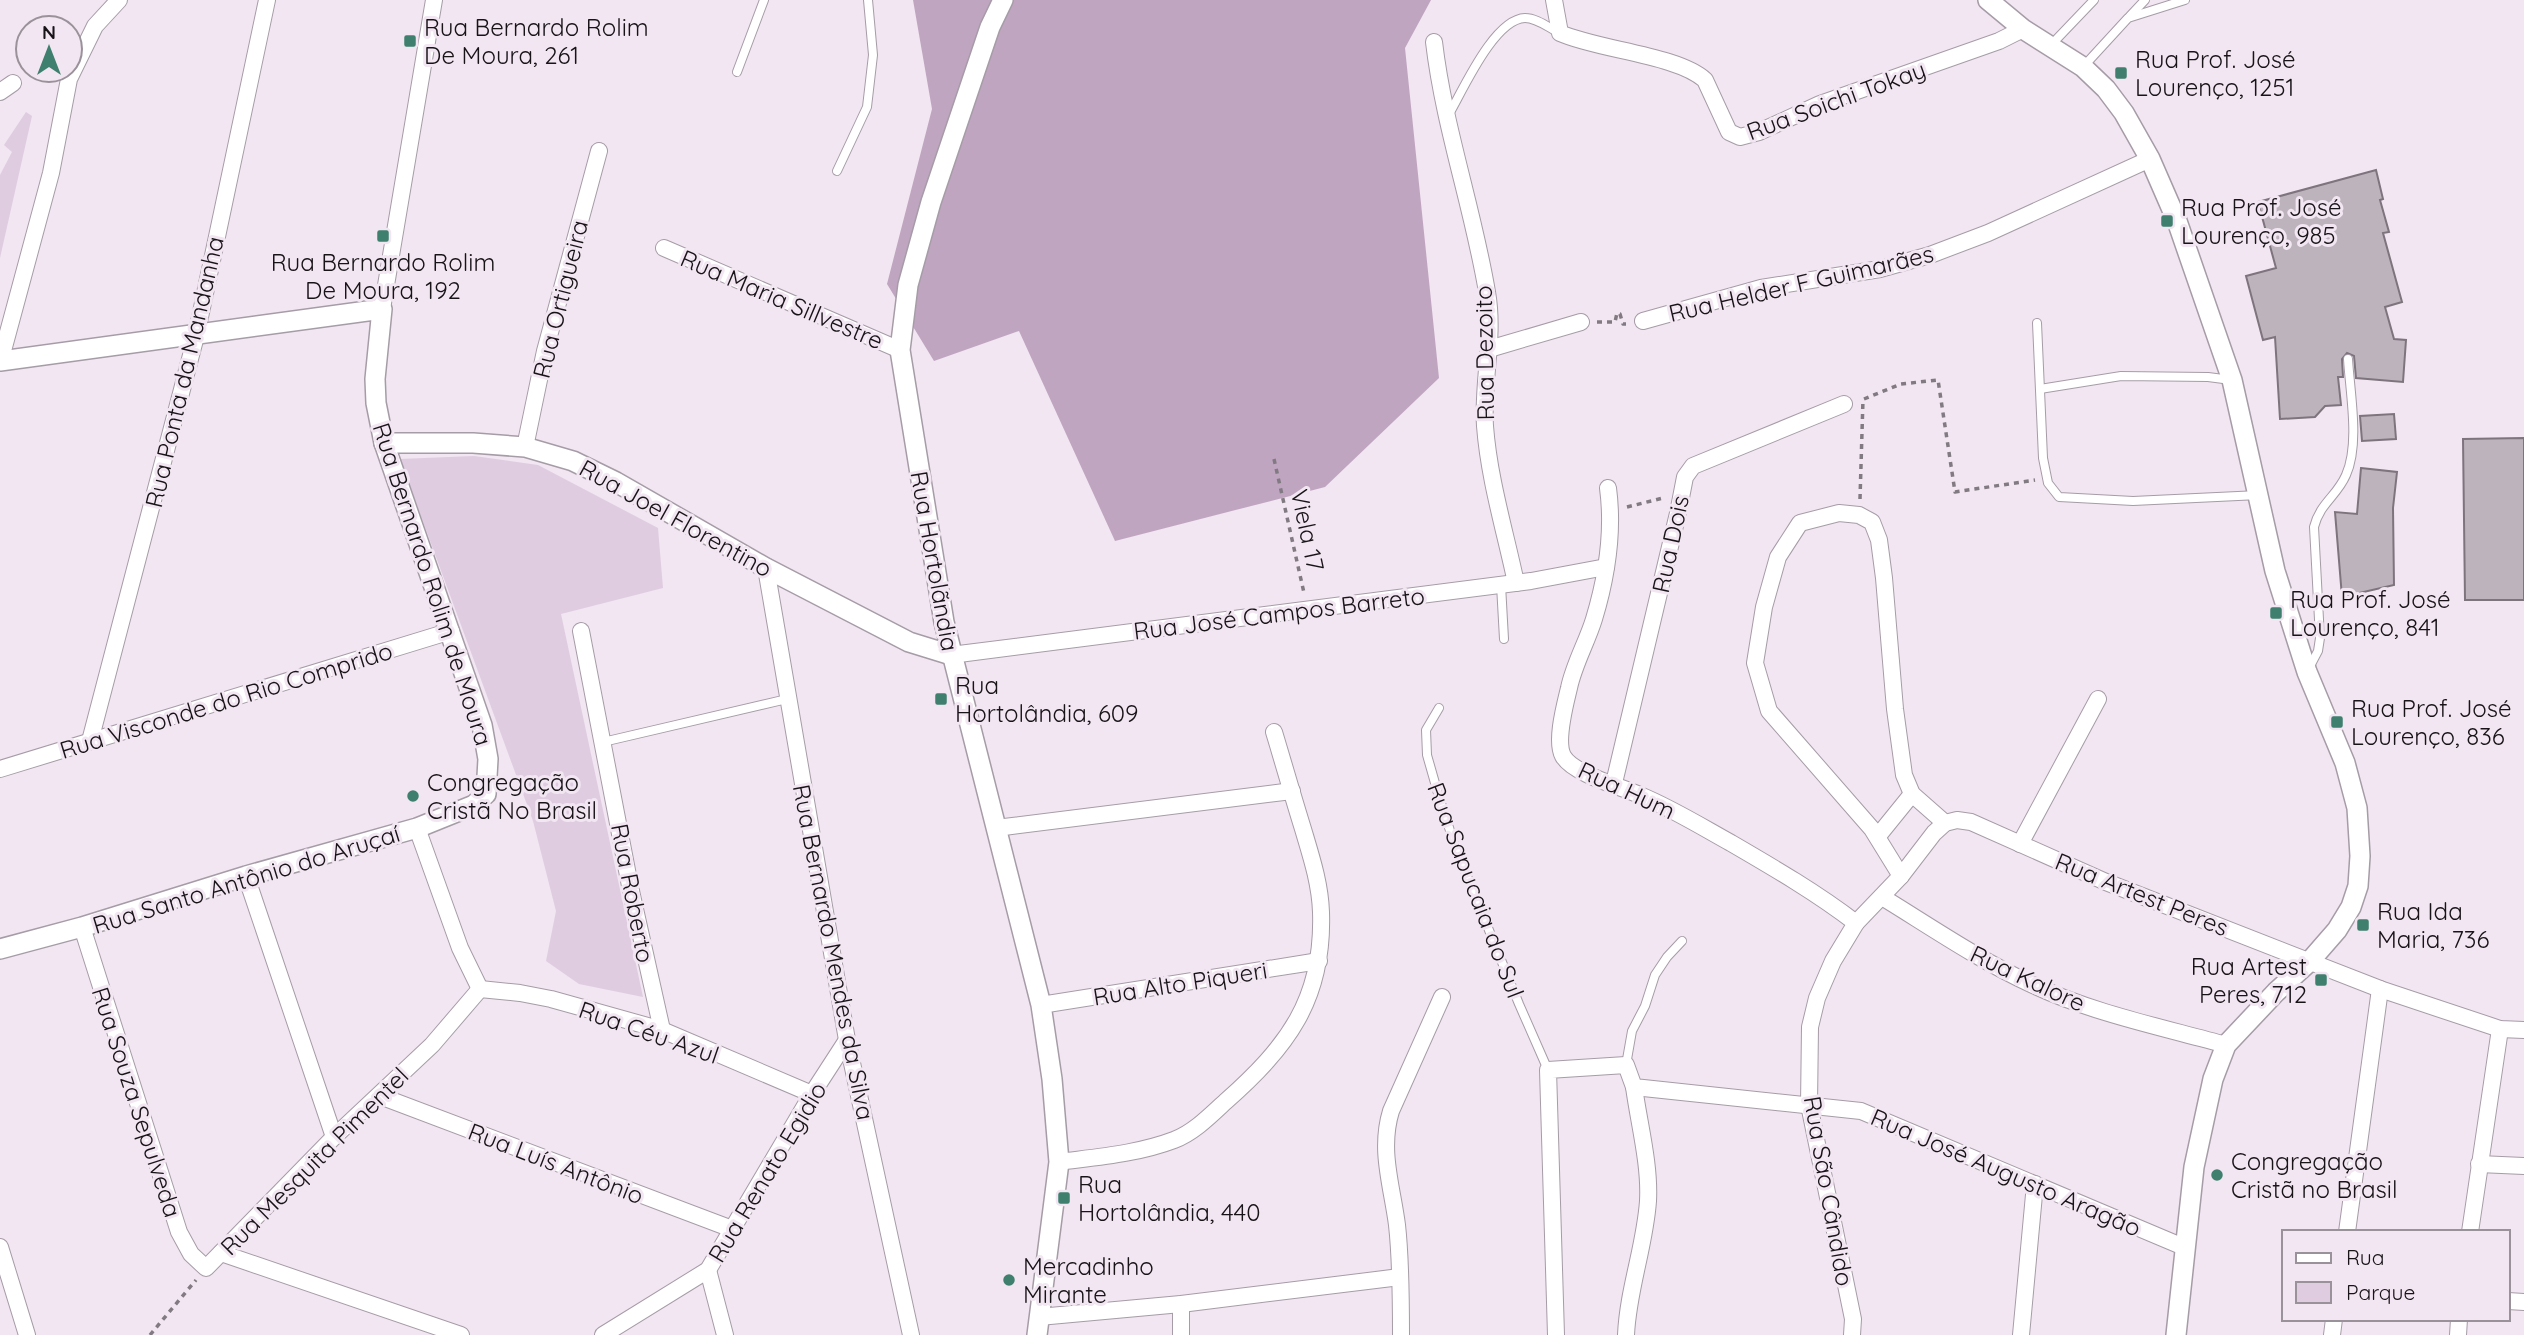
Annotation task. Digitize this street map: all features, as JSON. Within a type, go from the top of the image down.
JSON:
[{"type":"street","points":[[119,0],[95,26],[69,79],[51,173],[0,362],[382,309]]},
{"type":"street","name":"Rua Ponta da Mandanha","points":[[90,741],[196,336],[267,0]]},
{"type":"street","name":"Rua Bernardo Rolim de Moura","points":[[434,0],[382,309],[375,379],[376,403],[384,443],[482,725],[488,759],[486,794]]},
{"type":"street","name":"Rua Hortolãndia","points":[[1003,0],[990,27],[931,202],[908,285],[900,350],[944,622],[1041,1004],[1052,1079],[1059,1162],[1038,1326]]},
{"type":"street","points":[[1554,0],[1560,33]]},
{"type":"street","points":[[1988,0],[2023,29],[2083,67],[2106,89],[2124,113],[2150,159],[2177,221],[2232,380],[2275,571],[2307,672],[2344,763],[2357,807],[2360,856],[2358,886],[2351,907],[2337,930],[2310,961],[2225,1045],[2203,1116],[2194,1167],[2176,1335]]},
{"type":"street","name":"Rua Soichi Tokay","points":[[1560,33],[1577,40],[1671,63],[1698,74],[1705,80],[1729,131],[1740,137],[1820,104],[1999,41],[2023,29]]},
{"type":"street","name":"Rua Dezoito","points":[[1434,42],[1439,82],[1488,295],[1489,349],[1485,423],[1508,584]]},
{"type":"street","name":"Rua Ortigueira","points":[[525,447],[545,351],[599,151]]},
{"type":"street","name":"Rua Helder F Guimarães","points":[[1643,321],[1761,288],[1880,269],[1930,255],[1988,233],[2150,159]]},
{"type":"street","name":"Rua Maria Sillvestre","points":[[664,248],[900,350]]},
{"type":"street","points":[[1489,349],[1581,322]]},
{"type":"street","name":"Rua Dois","points":[[1614,783],[1685,477],[1693,466],[1844,404]]},
{"type":"street","name":"Rua Joel Florentino","points":[[384,443],[473,443],[525,447],[573,461],[616,481],[766,568],[909,642],[951,654]]},
{"type":"street","name":"Rua Hum","points":[[1608,488],[1611,531],[1606,567],[1594,619],[1572,672],[1561,731],[1562,755],[1576,771],[1614,783],[1652,800],[1762,861],[1832,904],[1856,923]]},
{"type":"street","points":[[1839,513],[1859,515],[1872,522],[1879,540],[1888,610],[1899,751],[1905,775],[1912,794],[1945,823],[1901,876],[1878,836],[1769,711],[1755,663],[1764,607],[1778,557],[1800,523],[1839,513]]},
{"type":"street","name":"Rua José Campos Barreto","points":[[951,654],[1508,584],[1606,567]]},
{"type":"street","name":"Rua Bernardo Mendes da Silva","points":[[766,568],[847,1040],[911,1335]]},
{"type":"street","name":"Rua Visconde do Rio Comprido","points":[[0,769],[451,631]]},
{"type":"street","name":"Rua Roberto","points":[[581,631],[631,891],[662,1030]]},
{"type":"street","points":[[2021,844],[2098,699]]},
{"type":"street","points":[[1059,1162],[1146,1148],[1176,1139],[1203,1122],[1261,1070],[1296,1025],[1309,996],[1318,961],[1321,911],[1315,871],[1274,732]]},
{"type":"street","points":[[996,828],[1292,791]]},
{"type":"street","name":"Rua Santo Antônio do Aruçaí","points":[[0,949],[82,928],[246,876],[417,828],[474,805],[486,794]]},
{"type":"street","points":[[1878,836],[1912,794]]},
{"type":"street","name":"Rua Artest Peres","points":[[1945,823],[1957,820],[1971,822],[2106,882],[2380,989],[2500,1029],[2524,1030]]},
{"type":"street","points":[[417,828],[460,948],[480,989]]},
{"type":"street","points":[[246,876],[334,1138]]},
{"type":"street","name":"Rua São Cândido","points":[[1852,1335],[1853,1319],[1809,1105],[1810,1027],[1817,998],[1833,961],[1856,923],[1901,876]]},
{"type":"street","name":"Rua Kalore","points":[[1882,897],[1965,949],[2032,985],[2104,1012],[2225,1045]]},
{"type":"street","name":"Rua Souza Sepulveda","points":[[82,928],[179,1232],[191,1254],[206,1268]]},
{"type":"street","name":"Rua Alto Piqueri","points":[[1041,1004],[1318,961]]},
{"type":"street","name":"Rua Céu Azul","points":[[480,989],[551,999],[662,1030],[812,1094]]},
{"type":"street","name":"Rua Mesquita Pimentel","points":[[206,1268],[334,1138],[432,1045],[480,989]]},
{"type":"street","points":[[2347,1230],[2380,989]]},
{"type":"street","points":[[1401,1335],[1397,1225],[1385,1151],[1385,1129],[1442,997]]},
{"type":"street","points":[[2470,1230],[2500,1029]]},
{"type":"street","name":"Rua Renato Egidio","points":[[603,1335],[708,1270],[847,1040]]},
{"type":"street","points":[[1556,1335],[1548,1070],[1626,1065],[1634,1087],[1648,1197],[1626,1335]]},
{"type":"street","name":"Rua José Augusto Aragão","points":[[1634,1087],[1861,1111],[2186,1248]]},
{"type":"street","name":"Rua Luís Antônio","points":[[380,1096],[732,1229]]},
{"type":"street","points":[[2479,1164],[2524,1166]]},
{"type":"street","points":[[2021,1335],[2035,1184]]},
{"type":"street","points":[[0,1247],[27,1335]]},
{"type":"street","points":[[221,1253],[461,1335]]},
{"type":"street","points":[[708,1270],[725,1335]]},
{"type":"street","points":[[1038,1326],[1181,1304],[1401,1278]]},
{"type":"street","points":[[1181,1304],[1183,1334]]},
{"type":"lane","points":[[737,72],[764,0]]},
{"type":"lane","points":[[837,171],[867,107],[873,55],[868,0]]},
{"type":"lane","points":[[2050,46],[2094,0]]},
{"type":"lane","points":[[2083,67],[2145,0]]},
{"type":"lane","points":[[2128,18],[2185,0]]},
{"type":"lane","points":[[1448,116],[1475,65],[1508,24],[1521,18],[1533,19],[1560,33]]},
{"type":"lane","points":[[2037,323],[2043,457],[2047,479],[2059,497],[2147,501],[2259,495]]},
{"type":"lane","points":[[2307,672],[2318,651],[2320,638],[2314,527],[2318,514],[2346,475],[2351,459],[2353,442],[2348,359]]},
{"type":"lane","points":[[2040,389],[2121,376],[2208,377],[2232,380]]},
{"type":"lane","points":[[1504,639],[1508,584]]},
{"type":"lane","points":[[603,742],[787,699]]},
{"type":"lane","name":"Rua Sapucaia do Sul","points":[[1439,708],[1426,730],[1427,755],[1439,797],[1456,849],[1548,1070]]},
{"type":"lane","points":[[1626,1065],[1632,1031],[1645,1006],[1655,975],[1682,941]]},
{"type":"path","points":[[1581,322],[1615,322],[1618,313],[1623,324],[1627,323],[1626,317],[1629,314],[1643,321]]},
{"type":"path","points":[[1844,404],[1901,384],[1938,380],[1955,492],[2047,479]]},
{"type":"path","points":[[1859,515],[1864,398]]},
{"type":"path","name":"Viela 17","points":[[1274,459],[1307,609]]},
{"type":"path","points":[[1611,511],[1681,493]]},
{"type":"path","name":"Rua Mesquita Pimentel","points":[[150,1335],[206,1268]]},
{"type":"green space","points":[[26,112],[32,116],[0,258],[0,175],[12,152],[4,145]]},
{"type":"green space","points":[[474,456],[538,465],[658,528],[663,588],[561,614],[643,997],[579,984],[546,961],[556,911],[533,821],[400,459]]},
{"type":"shaded area","points":[[913,0],[1431,0],[1405,48],[1439,378],[1325,487],[1115,541],[1019,331],[934,361],[887,284],[932,109]]},
{"type":"building","points":[[2376,170],[2383,199],[2380,200],[2389,232],[2383,233],[2402,302],[2385,307],[2394,339],[2406,340],[2403,382],[2356,378],[2354,356],[2347,353],[2342,359],[2343,377],[2338,377],[2341,405],[2325,406],[2315,417],[2280,419],[2275,337],[2263,340],[2246,276],[2276,268],[2258,202]]},
{"type":"building","points":[[2394,414],[2396,439],[2362,441],[2360,416]]},
{"type":"building","points":[[2524,438],[2524,600],[2465,600],[2463,439]]},
{"type":"building","points":[[2361,468],[2397,472],[2393,508],[2394,585],[2342,597],[2335,512],[2357,514]]},
{"type":"place","name":"Rua Bernardo Rolim De Moura, 261","points":[[410,41]]},
{"type":"place","name":"Rua Prof. José Lourenço, 1251","points":[[2121,73]]},
{"type":"place","name":"Rua Prof. José Lourenço, 985","points":[[2167,221]]},
{"type":"place","name":"Rua Bernardo Rolim De Moura, 192","points":[[383,236]]},
{"type":"place","name":"Rua Prof. José Lourenço, 841","points":[[2276,613]]},
{"type":"place","name":"Rua Hortolândia, 609","points":[[941,699]]},
{"type":"place","name":"Rua Prof. José Lourenço, 836","points":[[2337,722]]},
{"type":"place","name":"Congregação Cristã No Brasil","points":[[413,796]]},
{"type":"place","name":"Rua Ida Maria, 736","points":[[2363,925]]},
{"type":"place","name":"Rua Artest Peres, 712","points":[[2321,980]]},
{"type":"place","name":"Congregação Cristã no Brasil","points":[[2217,1175]]},
{"type":"place","name":"Rua Hortolândia, 440","points":[[1064,1198]]},
{"type":"place","name":"Mercadinho Mirante","points":[[1009,1280]]}]
